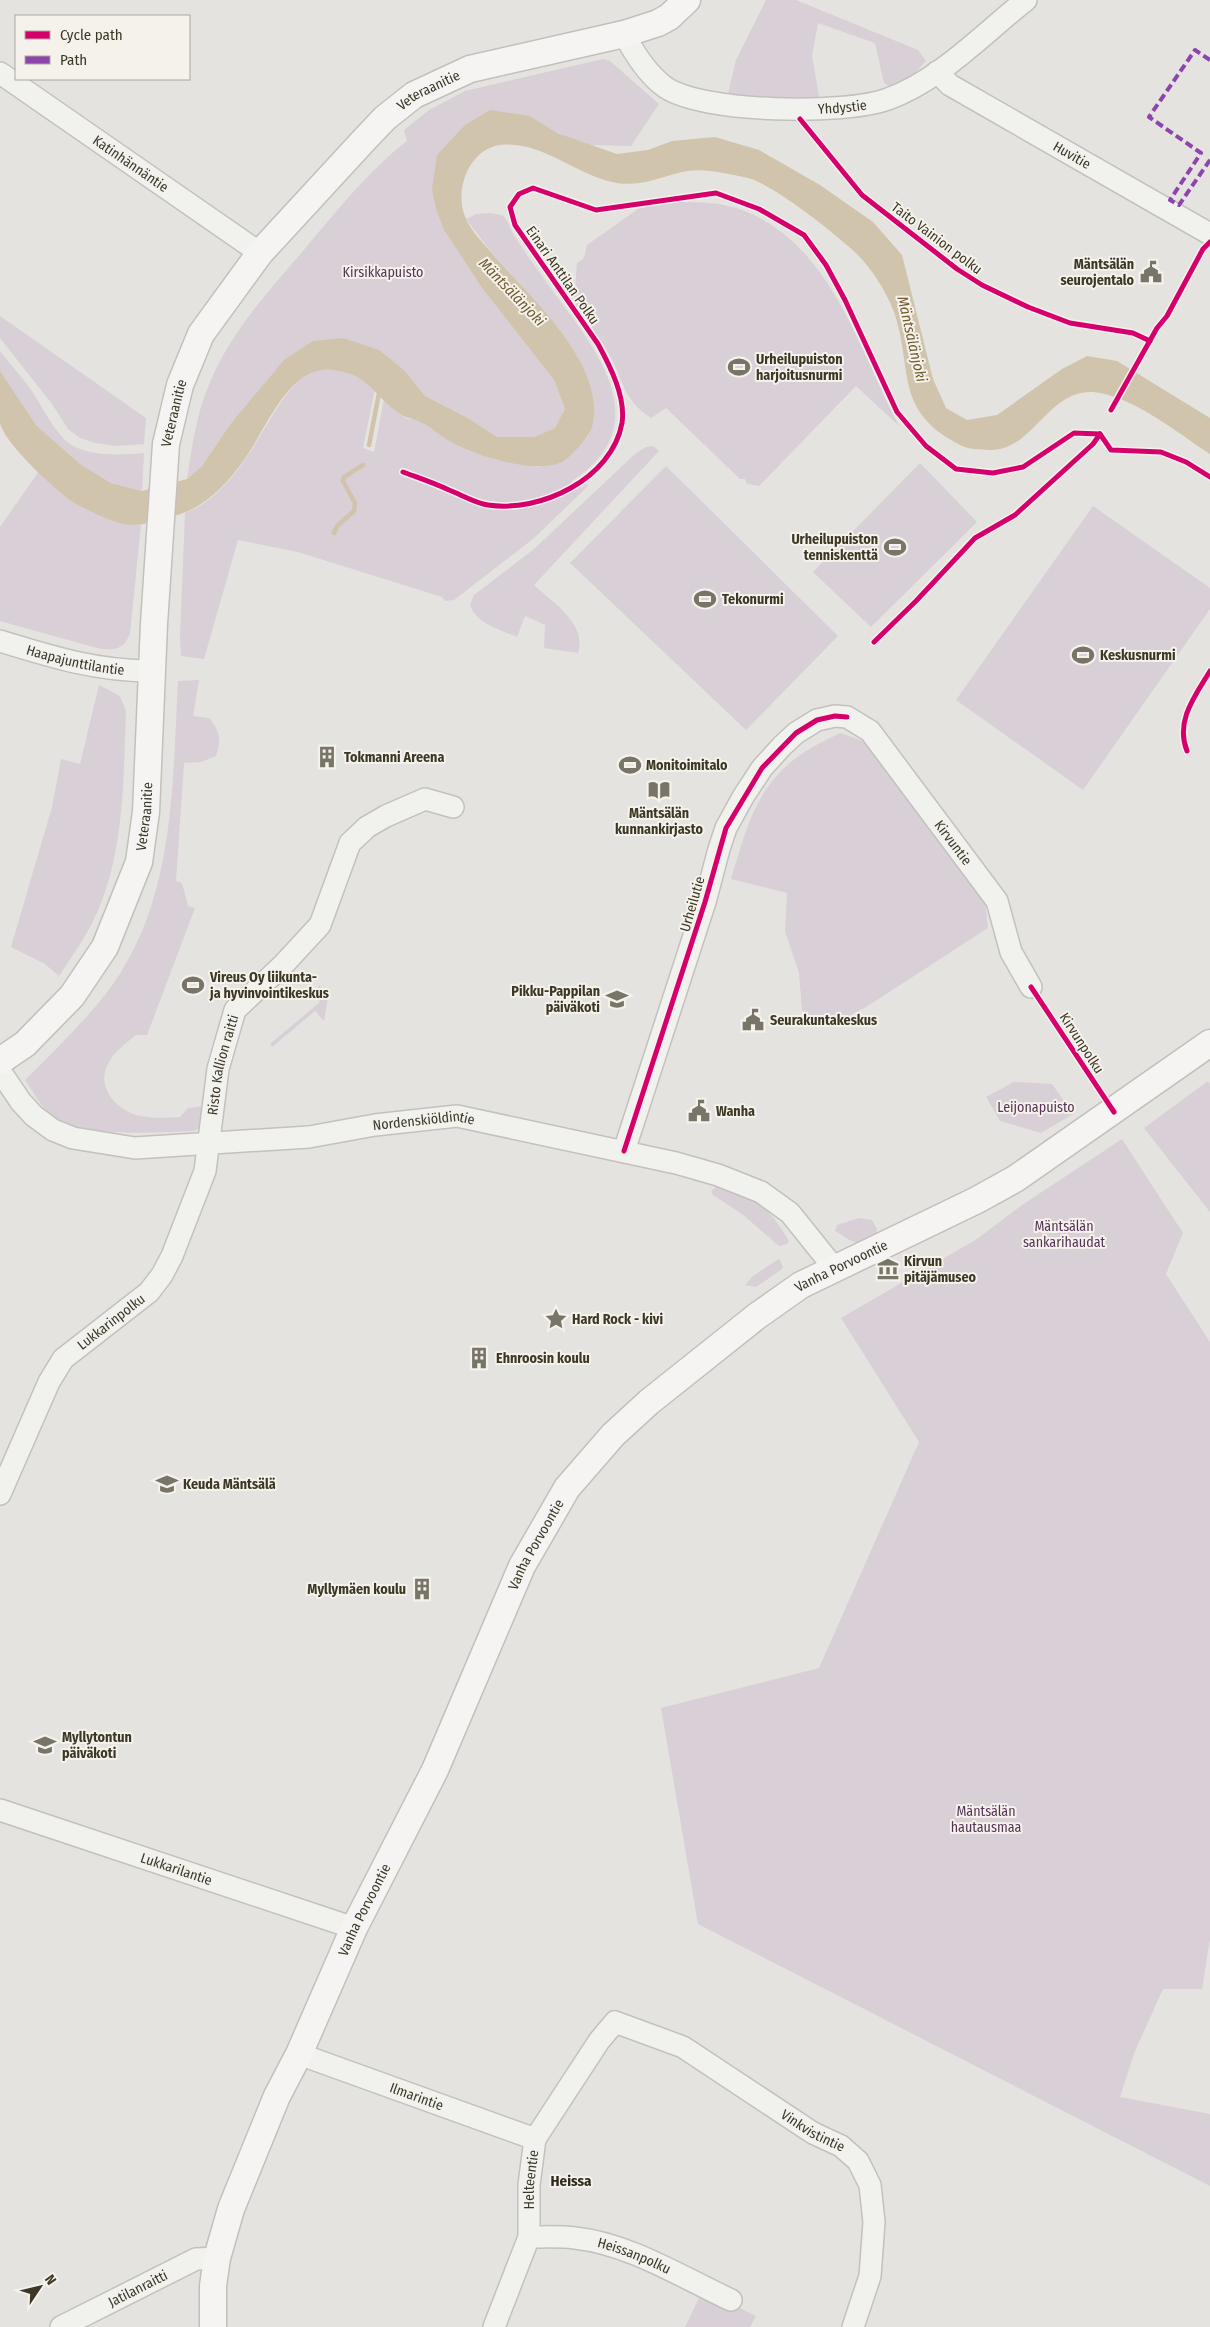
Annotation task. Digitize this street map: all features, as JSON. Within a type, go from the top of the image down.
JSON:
[{"type":"main road","name":"Veteraanitie","points":[[0,1061],[25,1044],[72,996],[104,947],[139,862],[146,812],[158,568],[170,422],[188,361],[201,334],[260,253],[385,118],[414,94],[470,69],[624,34],[658,23],[669,17],[687,0]]},
{"type":"main road","name":"Vanha Porvoontie","points":[[213,2327],[213,2286],[217,2258],[231,2209],[277,2096],[299,2054],[354,1928],[434,1770],[522,1566],[567,1488],[613,1435],[649,1402],[757,1316],[801,1285],[977,1200],[1015,1179],[1210,1043]]},
{"type":"street","name":"Yhdystie","points":[[624,34],[632,50],[645,68],[665,87],[684,96],[703,101],[790,110],[859,106],[888,100],[937,72],[1026,0]]},
{"type":"street","name":"Huvitie","points":[[937,72],[950,85],[1210,233]]},
{"type":"street","name":"Katinhännäntie","points":[[0,73],[260,253]]},
{"type":"street","name":"Haapajunttilantie","points":[[0,641],[75,664],[121,670],[152,671]]},
{"type":"street","name":"Urheilutie","points":[[624,1151],[705,902],[726,828],[762,768],[796,733],[817,720],[834,716],[847,717]]},
{"type":"street","name":"Kirvuntie","points":[[847,717],[870,731],[997,901],[1011,952],[1032,986]]},
{"type":"street","name":"Risto Kallion raitti","points":[[210,1145],[218,1069],[235,1010],[283,965],[320,925],[350,843],[373,823],[425,799],[453,807]]},
{"type":"street","name":"Nordenskiöldintie","points":[[0,1071],[21,1102],[34,1116],[53,1130],[73,1138],[135,1148],[210,1145],[309,1137],[375,1125],[457,1116],[624,1151],[718,1175],[761,1192],[790,1213],[835,1269]]},
{"type":"street","name":"Lukkarinpolku","points":[[0,1494],[49,1382],[63,1359],[149,1292],[162,1275],[197,1196],[206,1171],[210,1145]]},
{"type":"street","name":"Lukkarilantie","points":[[0,1810],[354,1928]]},
{"type":"street","name":"Helteentie","points":[[494,2327],[529,2237],[530,2186],[535,2138],[599,2041],[615,2022]]},
{"type":"street","name":"Vinkvistintie","points":[[615,2022],[683,2047],[813,2133],[841,2146],[858,2161],[870,2185],[874,2222],[870,2276],[853,2327]]},
{"type":"street","name":"Ilmarintie","points":[[299,2054],[535,2138]]},
{"type":"street","name":"Heissanpolku","points":[[529,2237],[574,2238],[608,2245],[730,2300]]},
{"type":"street","name":"Jatilanraitti","points":[[61,2327],[196,2259],[217,2258]]},
{"type":"green space","points":[[766,0],[796,0],[918,50],[926,61],[913,75],[889,86],[884,83],[875,43],[818,23],[812,56],[820,102],[728,94],[736,60]]},
{"type":"green space","name":"Kirsikkapuisto","points":[[603,59],[610,61],[659,104],[631,146],[588,145],[557,133],[530,116],[432,189],[444,230],[482,288],[554,380],[565,409],[555,428],[534,437],[497,437],[468,418],[425,396],[405,371],[343,338],[229,426],[202,466],[187,479],[200,409],[208,387],[227,349],[262,299],[340,207],[365,179],[407,141],[404,130],[429,110],[465,91]]},
{"type":"green space","points":[[667,202],[715,204],[742,210],[773,226],[799,247],[820,273],[839,302],[899,426],[856,386],[759,486],[747,484],[745,479],[740,479],[666,408],[651,418],[634,404],[605,347],[574,303],[577,263],[584,258],[587,245],[638,209]]},
{"type":"green space","points":[[491,213],[505,218],[523,249],[595,352],[608,379],[615,406],[613,432],[599,457],[572,481],[581,488],[586,484],[588,486],[533,539],[454,600],[445,601],[442,597],[298,552],[238,540],[204,659],[181,656],[180,637],[185,513],[207,501],[227,483],[250,452],[279,405],[303,378],[317,371],[333,369],[352,375],[375,389],[363,448],[374,452],[384,399],[394,410],[407,419],[416,419],[453,443],[494,459],[518,464],[539,467],[574,452],[588,436],[593,421],[578,357],[558,328],[488,248],[466,219],[477,214]]},
{"type":"green space","points":[[0,316],[146,418],[144,444],[116,446],[95,443],[80,438],[68,429],[52,404],[0,338]]},
{"type":"green space","points":[[0,351],[24,380],[58,433],[71,444],[80,449],[102,454],[144,453],[142,491],[111,483],[80,464],[36,425],[0,371]]},
{"type":"green space","points":[[653,446],[659,451],[534,585],[559,607],[573,623],[578,632],[578,653],[544,648],[545,625],[525,616],[517,637],[490,626],[473,612],[470,605],[474,595],[534,549],[636,453],[646,447]]},
{"type":"green space","name":"Urheilupuiston tenniskenttä","points":[[920,463],[977,522],[871,627],[813,572]]},
{"type":"green space","name":"Tekonurmi","points":[[666,466],[838,636],[746,730],[570,563]]},
{"type":"green space","points":[[39,471],[73,502],[124,524],[141,525],[130,633],[125,643],[118,648],[97,648],[0,621],[0,527]]},
{"type":"green space","name":"Keskusnurmi","points":[[1093,506],[1210,588],[1210,609],[1083,790],[956,700]]},
{"type":"green space","points":[[199,680],[193,716],[209,718],[218,732],[219,745],[216,756],[201,762],[184,763],[176,881],[182,883],[188,906],[195,908],[147,1035],[136,1035],[111,1058],[105,1070],[104,1079],[108,1093],[113,1100],[125,1110],[138,1116],[156,1118],[180,1117],[188,1108],[204,1106],[201,1127],[194,1131],[141,1133],[122,1133],[85,1128],[68,1123],[49,1113],[25,1080],[74,1031],[101,1000],[125,965],[143,928],[156,889],[171,807],[178,681]]},
{"type":"green space","points":[[99,685],[120,696],[126,711],[120,824],[109,879],[100,905],[88,931],[59,976],[45,964],[11,947],[52,807],[61,759],[80,764]]},
{"type":"green space","points":[[840,733],[863,741],[985,900],[988,928],[866,1007],[828,1027],[802,1010],[799,973],[785,931],[787,893],[731,879],[754,811],[772,781],[800,755]]},
{"type":"green space","points":[[319,985],[328,998],[324,1021],[315,1011],[272,1047],[270,1044],[320,1002],[316,994]]},
{"type":"green space","points":[[1208,1081],[1210,1084],[1210,1212],[1144,1128]]},
{"type":"green space","name":"Leijonapuisto","points":[[1014,1082],[1052,1084],[1073,1114],[1041,1133],[1000,1121],[986,1097]]},
{"type":"green space","name":"Mäntsälän hautausmaa","points":[[1122,1139],[1183,1233],[1166,1274],[1210,1342],[1210,1939],[1202,1989],[1163,1989],[1135,2051],[1120,2097],[1210,2114],[1210,2186],[698,1924],[661,1708],[819,1668],[919,1442],[841,1318],[977,1239],[1022,1205]]},
{"type":"green space","points":[[717,1186],[737,1190],[762,1205],[780,1226],[789,1241],[787,1244],[779,1246],[742,1214],[713,1195],[711,1191]]},
{"type":"green space","points":[[859,1218],[872,1220],[877,1229],[876,1237],[859,1243],[835,1231],[837,1225]]},
{"type":"green space","points":[[779,1259],[783,1267],[781,1270],[756,1287],[745,1285],[753,1276]]},
{"type":"green space","points":[[703,2290],[756,2316],[750,2327],[685,2327]]},
{"type":"water","name":"Mäntsälänjoki","points":[[490,110],[530,116],[557,133],[617,154],[648,150],[672,141],[715,137],[759,150],[820,185],[873,222],[902,255],[933,379],[946,408],[967,420],[997,415],[1062,369],[1087,356],[1117,361],[1210,418],[1210,454],[1139,408],[1123,400],[1093,392],[1077,394],[1064,400],[1018,441],[1005,448],[990,450],[963,447],[939,432],[925,418],[915,404],[906,372],[895,315],[884,290],[874,274],[848,246],[788,200],[759,182],[748,178],[709,171],[687,171],[635,184],[617,183],[588,174],[545,153],[515,145],[500,145],[489,148],[472,163],[466,173],[463,184],[462,208],[466,219],[476,235],[563,334],[588,378],[594,400],[592,427],[582,443],[563,461],[551,465],[522,465],[491,458],[464,448],[449,441],[422,423],[402,415],[391,408],[364,381],[356,376],[333,370],[317,371],[304,377],[291,388],[270,417],[244,460],[214,494],[185,512],[149,523],[130,525],[118,523],[76,504],[45,479],[11,443],[0,423],[0,371],[36,425],[80,464],[111,483],[142,491],[187,479],[202,466],[229,426],[284,360],[313,341],[343,338],[379,350],[405,371],[425,396],[468,418],[497,437],[534,437],[555,428],[565,409],[554,380],[482,288],[444,230],[436,209],[432,189],[437,155],[465,125]]},
{"type":"waterway","points":[[369,445],[380,388]]},
{"type":"waterway","points":[[334,533],[337,526],[354,511],[355,503],[343,481],[344,477],[363,465]]},
{"type":"marked path","points":[[1210,60],[1195,50],[1149,117],[1201,153],[1170,200],[1179,205],[1210,160]]},
{"type":"cycle path","name":"Taito Vainion polku","points":[[800,119],[862,195],[957,269],[982,285],[1028,307],[1070,323],[1133,333],[1150,341]]},
{"type":"cycle path","name":"Einari Anttilan Polku","points":[[403,472],[473,501],[488,505],[508,506],[551,497],[571,488],[589,476],[604,461],[616,443],[623,413],[622,403],[612,372],[598,344],[515,225],[510,207],[519,194],[533,188],[596,210],[716,193],[759,209],[804,235],[826,265],[845,300],[897,412],[926,446],[956,469],[993,473],[1023,467],[1074,433],[1100,434]]},
{"type":"cycle path","points":[[1111,410],[1157,328],[1167,316],[1203,249],[1210,242]]},
{"type":"cycle path","points":[[1100,434],[1111,450],[1161,452],[1186,462],[1210,477]]},
{"type":"cycle path","points":[[874,642],[916,601],[975,538],[1015,515],[1093,444],[1100,434]]},
{"type":"cycle path","points":[[1187,751],[1183,729],[1185,719],[1193,699],[1210,671]]},
{"type":"cycle path","points":[[624,1151],[705,902],[726,828],[762,768],[796,733],[817,720],[835,716],[847,717]]},
{"type":"cycle path","name":"Kirvunpolku","points":[[1031,987],[1114,1112]]},
{"type":"place","name":"Mäntsälän seurojentalo","points":[[1151,272]]},
{"type":"place","name":"Urheilupuiston harjoitusnurmi","points":[[739,367]]},
{"type":"place","name":"Urheilupuiston tenniskenttä","points":[[895,547]]},
{"type":"place","name":"Tekonurmi","points":[[705,599]]},
{"type":"place","name":"Keskusnurmi","points":[[1083,655]]},
{"type":"place","name":"Tokmanni Areena","points":[[327,757]]},
{"type":"place","name":"Monitoimitalo","points":[[630,765]]},
{"type":"place","name":"Mäntsälän kunnankirjasto","points":[[659,790]]},
{"type":"place","name":"Vireus Oy liikunta- ja hyvinvointikeskus","points":[[193,985]]},
{"type":"place","name":"Pikku-Pappilan päiväkoti","points":[[617,999]]},
{"type":"place","name":"Seurakuntakeskus","points":[[753,1020]]},
{"type":"place","name":"Wanha","points":[[699,1111]]},
{"type":"place","name":"Kirvun pitäjämuseo","points":[[888,1269]]},
{"type":"place","name":"Hard Rock - kivi","points":[[556,1319]]},
{"type":"place","name":"Ehnroosin koulu","points":[[479,1358]]},
{"type":"place","name":"Keuda Mäntsälä","points":[[167,1484]]},
{"type":"place","name":"Myllymäen koulu","points":[[422,1589]]},
{"type":"place","name":"Myllytontun päiväkoti","points":[[45,1745]]},
{"type":"district","name":"Heissa","points":[[571,2181]]},
{"type":"park label","name":"Mäntsälän sankarihaudat","points":[[1064,1234]]}]
